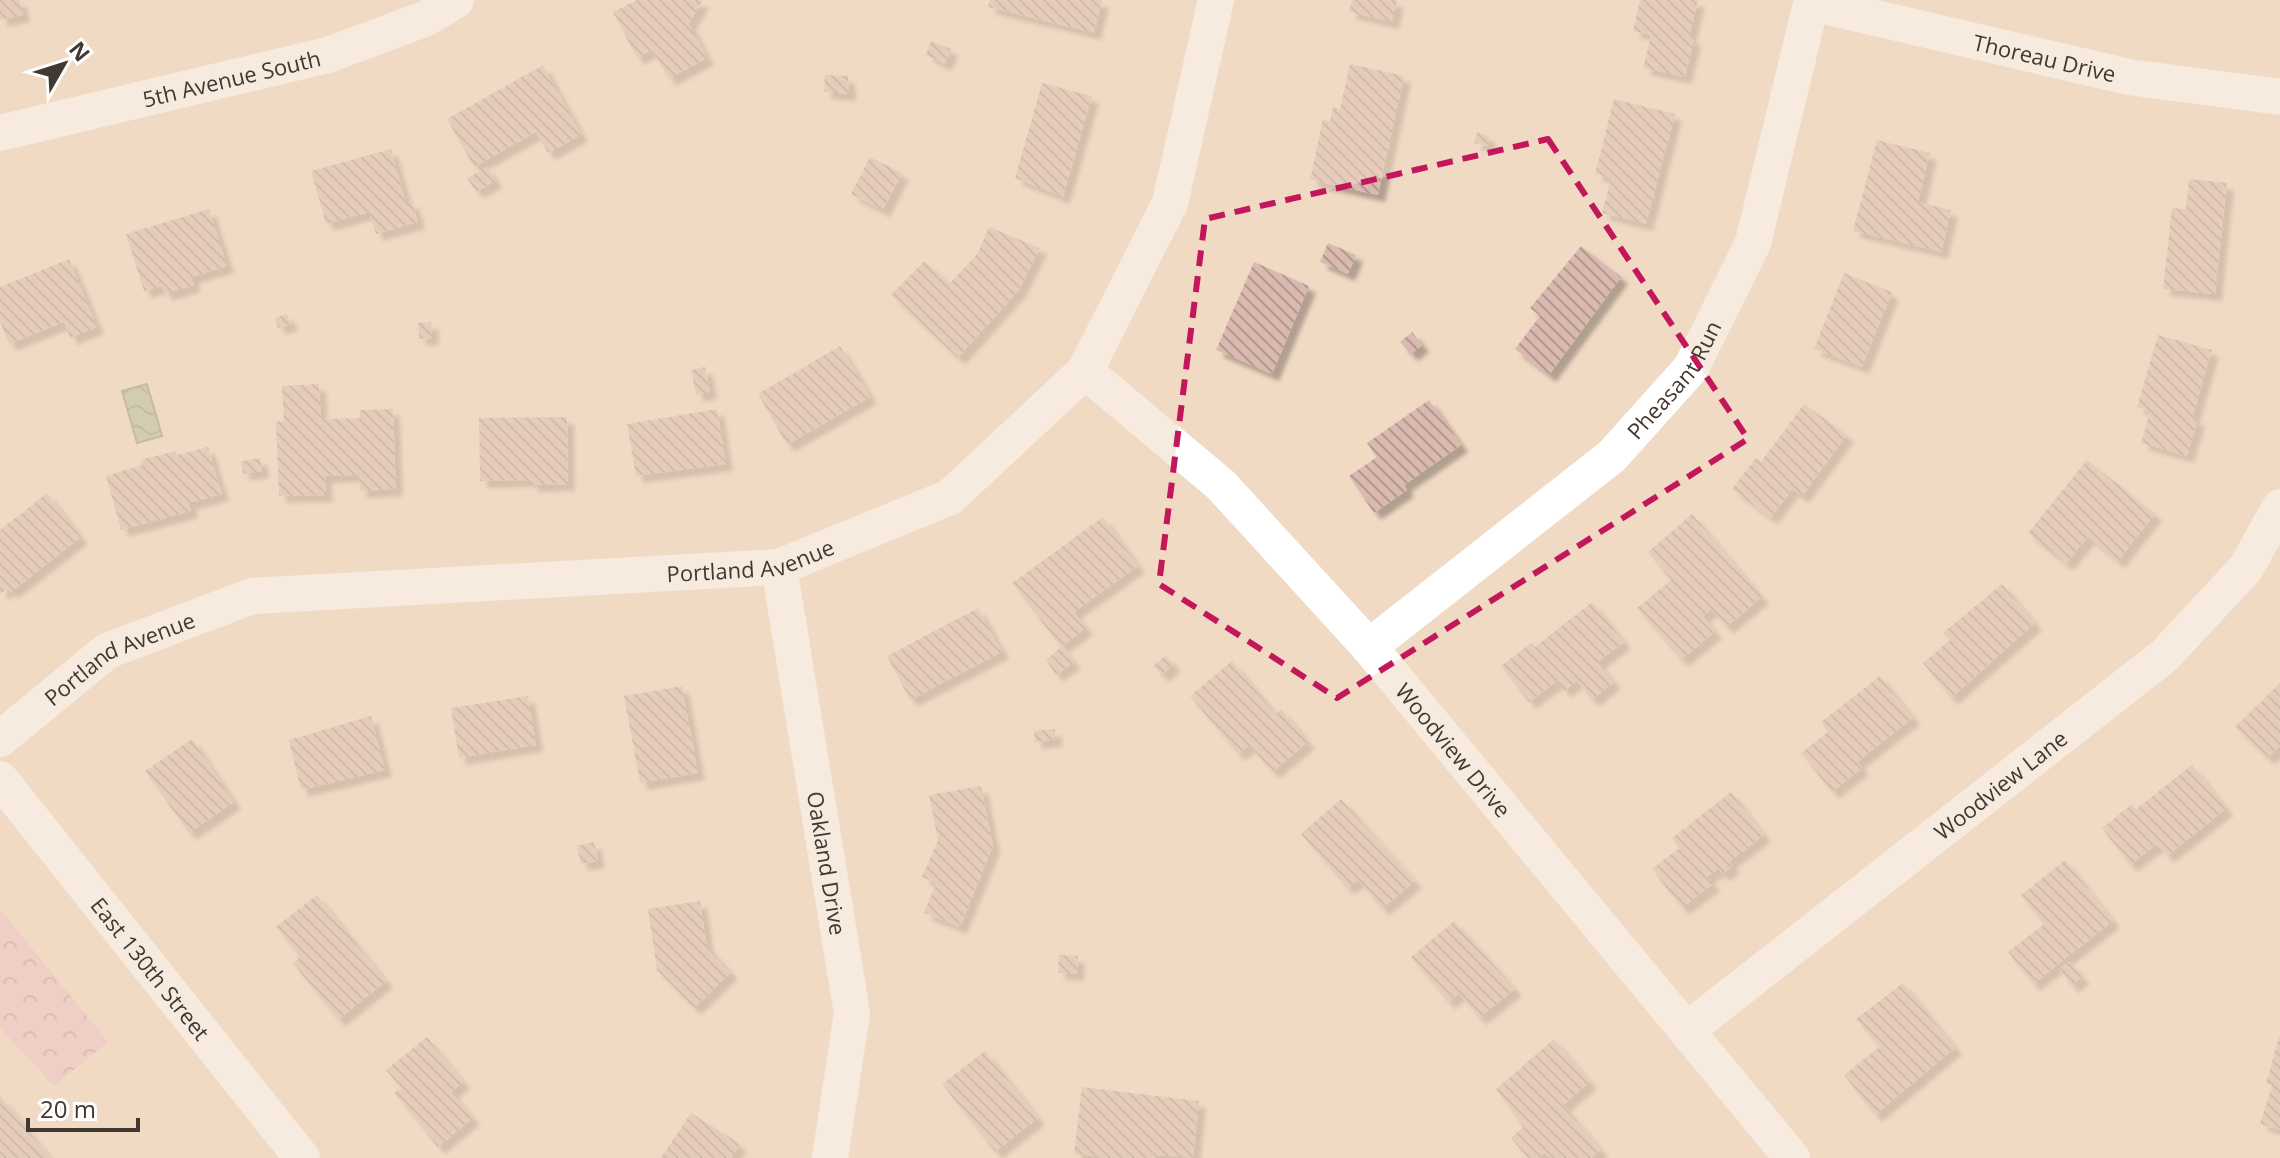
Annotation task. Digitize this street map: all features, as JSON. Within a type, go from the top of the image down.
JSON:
[{"type":"street","name":"5th Avenue South","points":[[0,133],[328,55],[427,18],[456,0]]},
{"type":"street","name":"Portland Avenue","points":[[0,739],[107,651],[252,596],[779,567],[950,497],[1085,371],[1170,203],[1216,0]]},
{"type":"street","name":"Thoreau Drive","points":[[1811,2],[2129,77],[2280,97]]},
{"type":"street","name":"Pheasant Run","points":[[1369,647],[1612,456],[1691,368],[1753,243],[1811,2]]},
{"type":"street","name":"Woodview Drive","points":[[1085,371],[1221,485],[1369,647],[1792,1158]]},
{"type":"street","name":"Woodview Lane","points":[[1687,1030],[2164,656],[2246,568],[2280,507]]},
{"type":"street","name":"Oakland Drive","points":[[779,567],[852,1013],[830,1158]]},
{"type":"street","name":"East 130th Street","points":[[0,779],[302,1158]]},
{"type":"highlighted area","points":[[1548,139],[1748,439],[1337,698],[1159,584],[1205,219]]},
{"type":"green space","points":[[0,909],[108,1042],[54,1086],[0,1028]]},
{"type":"water","points":[[147,384],[162,436],[137,443],[122,391]]},
{"type":"building","points":[[0,0],[20,0],[23,15],[0,20]]},
{"type":"building","points":[[637,0],[703,0],[689,23],[707,58],[669,79],[652,50],[637,58],[613,12]]},
{"type":"building","points":[[990,0],[1102,0],[1094,33],[988,7]]},
{"type":"building","points":[[1352,0],[1397,0],[1392,22],[1349,12]]},
{"type":"building","points":[[1640,0],[1698,0],[1689,37],[1694,39],[1685,77],[1643,68],[1651,35],[1633,31]]},
{"type":"building","points":[[931,41],[951,49],[945,64],[926,55]]},
{"type":"building","points":[[1350,64],[1404,76],[1378,195],[1310,180],[1323,119],[1330,122],[1333,107],[1340,109]]},
{"type":"building","points":[[543,65],[581,135],[548,153],[536,132],[474,167],[447,119]]},
{"type":"building","points":[[825,75],[848,76],[849,94],[824,92]]},
{"type":"building","points":[[1042,83],[1092,96],[1063,197],[1015,178]]},
{"type":"building","points":[[1614,99],[1675,114],[1646,224],[1602,213],[1611,178],[1595,174]]},
{"type":"building","points":[[1477,132],[1489,136],[1487,146],[1474,143]]},
{"type":"building","points":[[1877,140],[1930,153],[1918,202],[1951,210],[1941,252],[1853,231]]},
{"type":"building","points":[[391,149],[406,203],[412,201],[418,222],[376,234],[369,212],[326,224],[311,171]]},
{"type":"building","points":[[870,157],[902,173],[883,210],[851,194]]},
{"type":"building","points":[[487,167],[495,181],[476,192],[467,178]]},
{"type":"building","points":[[2189,179],[2227,183],[2215,294],[2163,289],[2172,208],[2186,209]]},
{"type":"building","points":[[209,209],[227,266],[191,277],[194,285],[165,294],[162,286],[144,291],[126,234]]},
{"type":"building","points":[[989,227],[1040,248],[1019,290],[958,358],[891,295],[924,261],[950,283],[978,253]]},
{"type":"building","points":[[1328,243],[1356,255],[1348,274],[1320,262]]},
{"type":"building","points":[[1581,246],[1621,277],[1549,375],[1515,349],[1540,316],[1530,308]]},
{"type":"building","points":[[69,259],[97,327],[70,338],[64,322],[9,344],[0,322],[0,287]]},
{"type":"building","points":[[1254,262],[1309,286],[1272,374],[1216,350]]},
{"type":"building","points":[[1844,273],[1892,292],[1862,367],[1814,349]]},
{"type":"building","points":[[287,314],[291,324],[278,328],[275,318]]},
{"type":"building","points":[[431,322],[432,338],[419,339],[418,323]]},
{"type":"building","points":[[1412,332],[1422,345],[1411,354],[1400,342]]},
{"type":"building","points":[[2158,335],[2212,350],[2192,418],[2198,419],[2187,456],[2141,443],[2150,411],[2137,407]]},
{"type":"building","points":[[840,346],[870,397],[787,445],[758,394]]},
{"type":"building","points":[[705,367],[710,392],[696,395],[691,370]]},
{"type":"building","points":[[319,384],[321,419],[360,418],[360,410],[393,409],[396,489],[360,491],[359,475],[325,476],[326,495],[279,496],[276,422],[284,421],[282,386]]},
{"type":"building","points":[[1429,400],[1461,445],[1404,485],[1407,490],[1374,513],[1349,476],[1377,457],[1367,443]]},
{"type":"building","points":[[1804,404],[1847,435],[1802,496],[1792,489],[1771,518],[1732,489],[1756,458],[1761,462]]},
{"type":"building","points":[[717,409],[726,464],[636,476],[627,424]]},
{"type":"building","points":[[567,417],[568,484],[531,485],[531,480],[480,481],[479,418]]},
{"type":"building","points":[[208,447],[222,494],[189,503],[191,511],[121,530],[106,476],[142,465],[140,460]]},
{"type":"building","points":[[260,458],[262,471],[243,474],[241,461]]},
{"type":"building","points":[[2087,460],[2155,514],[2118,561],[2088,537],[2066,564],[2028,533]]},
{"type":"building","points":[[47,493],[81,537],[11,592],[8,588],[0,594],[0,530]]},
{"type":"building","points":[[1692,514],[1762,597],[1726,627],[1711,609],[1703,616],[1715,632],[1681,660],[1637,608],[1671,580],[1648,552]]},
{"type":"building","points":[[1103,517],[1138,566],[1074,612],[1086,628],[1061,647],[1012,583]]},
{"type":"building","points":[[2002,584],[2035,623],[1951,698],[1923,663],[1950,640],[1943,633]]},
{"type":"building","points":[[1592,602],[1624,642],[1598,662],[1614,682],[1592,700],[1577,681],[1564,691],[1557,681],[1529,702],[1501,666],[1531,643],[1535,647]]},
{"type":"building","points":[[978,608],[1002,652],[910,700],[887,656]]},
{"type":"building","points":[[1061,647],[1074,662],[1056,675],[1046,660]]},
{"type":"building","points":[[1166,655],[1173,665],[1162,675],[1153,666]]},
{"type":"building","points":[[1232,661],[1276,714],[1281,709],[1308,742],[1272,772],[1250,745],[1238,754],[1190,696]]},
{"type":"building","points":[[1880,676],[1913,718],[1857,762],[1862,768],[1832,792],[1801,753],[1828,732],[1821,722]]},
{"type":"building","points":[[2280,683],[2280,746],[2268,758],[2235,727]]},
{"type":"building","points":[[682,686],[698,773],[640,783],[624,696]]},
{"type":"building","points":[[528,696],[536,745],[459,758],[451,708]]},
{"type":"building","points":[[371,716],[385,770],[301,790],[289,740]]},
{"type":"building","points":[[1055,729],[1055,740],[1035,742],[1034,731]]},
{"type":"building","points":[[192,739],[234,802],[189,833],[145,771]]},
{"type":"building","points":[[2192,765],[2226,809],[2167,856],[2157,844],[2130,865],[2102,828],[2132,804],[2136,809]]},
{"type":"building","points":[[981,786],[993,846],[960,927],[924,913],[936,883],[922,877],[938,840],[929,795]]},
{"type":"building","points":[[1731,792],[1764,835],[1729,862],[1733,866],[1723,874],[1718,869],[1707,877],[1713,884],[1682,908],[1652,869],[1679,848],[1672,838]]},
{"type":"building","points":[[1341,799],[1415,881],[1382,909],[1358,880],[1347,888],[1301,834]]},
{"type":"building","points":[[594,842],[598,861],[581,864],[577,846]]},
{"type":"building","points":[[2065,860],[2113,921],[2033,984],[2008,952],[2044,924],[2021,895]]},
{"type":"building","points":[[317,895],[386,981],[338,1020],[293,963],[300,957],[276,927]]},
{"type":"building","points":[[700,901],[707,947],[731,972],[694,1008],[657,970],[648,909]]},
{"type":"building","points":[[1454,921],[1515,989],[1479,1018],[1459,993],[1448,1002],[1411,957]]},
{"type":"building","points":[[1059,955],[1078,956],[1077,974],[1058,973]]},
{"type":"building","points":[[2069,961],[2082,977],[2072,986],[2059,969]]},
{"type":"building","points":[[1903,983],[1955,1048],[1875,1115],[1844,1075],[1879,1047],[1856,1019]]},
{"type":"building","points":[[427,1037],[463,1082],[451,1092],[473,1118],[438,1147],[394,1093],[401,1088],[386,1070]]},
{"type":"building","points":[[2279,1037],[2280,1130],[2260,1124],[2272,1085],[2266,1084]]},
{"type":"building","points":[[1554,1039],[1590,1082],[1563,1105],[1601,1150],[1591,1158],[1550,1158],[1545,1153],[1539,1158],[1528,1158],[1511,1138],[1523,1127],[1496,1089]]},
{"type":"building","points":[[985,1051],[1038,1118],[995,1152],[942,1084]]},
{"type":"building","points":[[1082,1087],[1199,1101],[1193,1158],[1156,1155],[1156,1158],[1108,1158],[1074,1154]]},
{"type":"building","points":[[0,1096],[50,1158],[0,1158]]},
{"type":"building","points":[[691,1113],[740,1144],[731,1158],[661,1158]]}]
